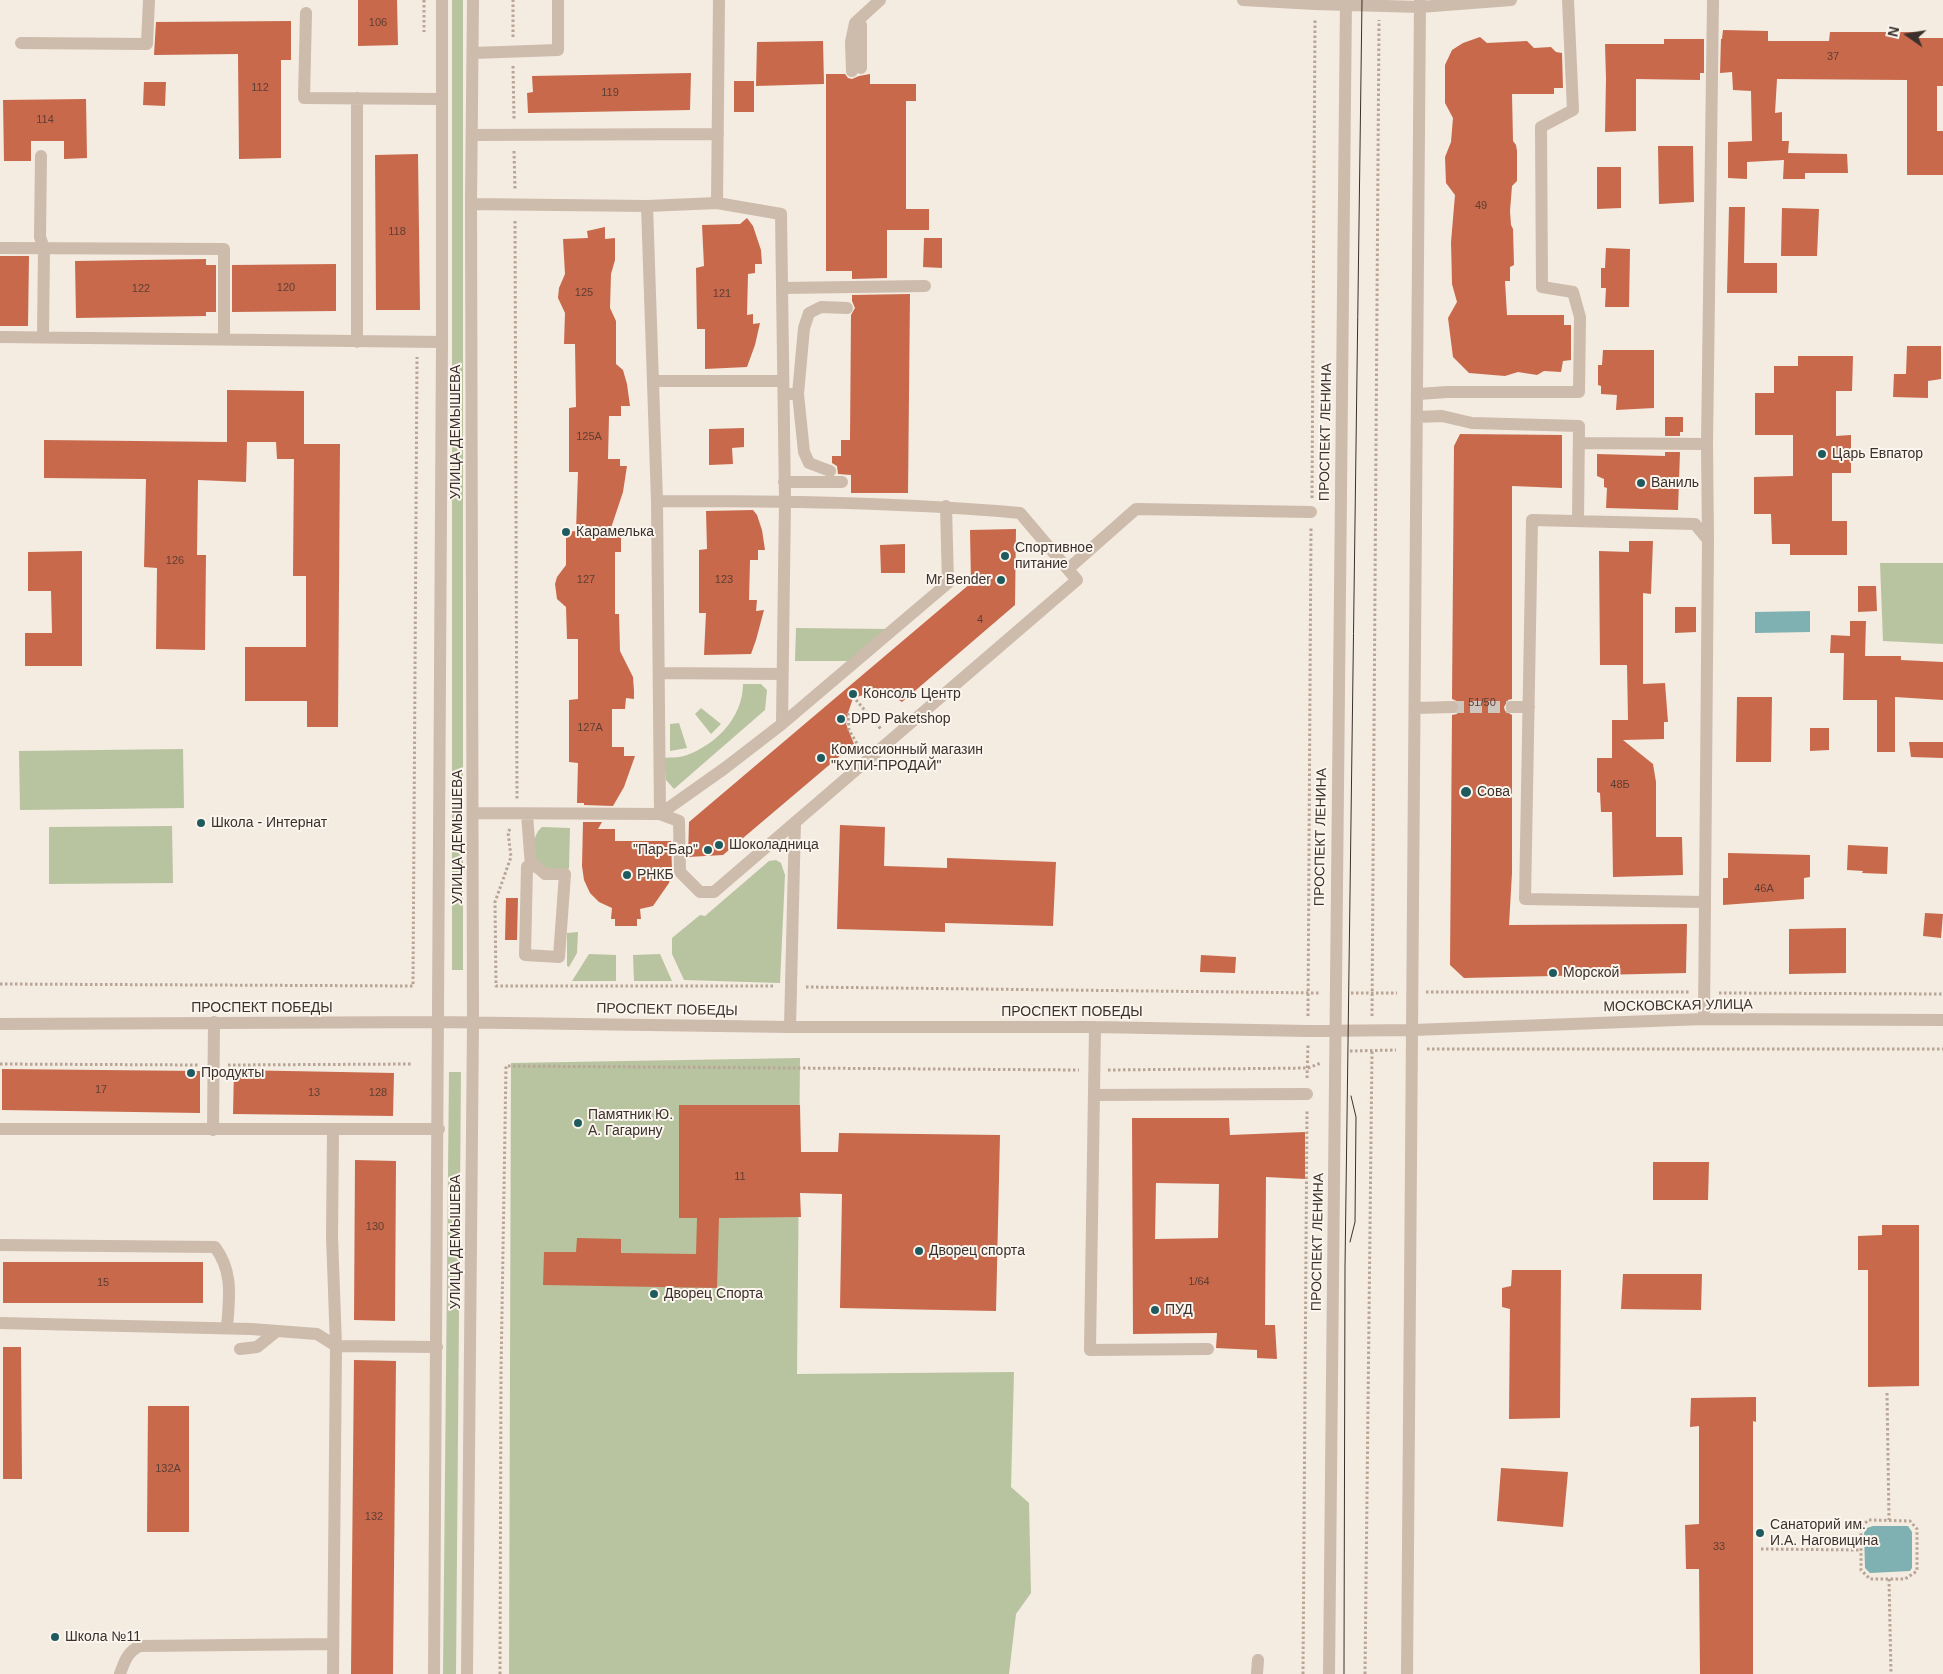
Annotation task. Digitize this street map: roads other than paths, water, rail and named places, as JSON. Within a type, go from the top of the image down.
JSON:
[{"type":"street","points":[[20,43],[147,44],[149,0]]},
{"type":"street","name":"УЛИЦА ДЕМЫШЕВА","points":[[434,1674],[440,1022],[442,0]]},
{"type":"street","name":"УЛИЦА ДЕМЫШЕВА","points":[[467,1674],[473,814],[471,204],[474,0]]},
{"type":"street","points":[[473,53],[558,50],[558,0]]},
{"type":"street","points":[[717,203],[719,0]]},
{"type":"street","points":[[856,70],[861,18],[880,0]]},
{"type":"street","points":[[1243,0],[1315,4],[1346,3],[1379,6],[1511,0]]},
{"type":"street","points":[[1418,394],[1447,392],[1579,392],[1580,317],[1573,292],[1542,288],[1541,127],[1573,110],[1568,0]]},
{"type":"street","points":[[1704,1019],[1708,540],[1707,444],[1713,0]]},
{"type":"street","name":"ПРОСПЕКТ ЛЕНИНА","points":[[1329,1674],[1334,1031],[1346,3]]},
{"type":"street","points":[[1407,1674],[1420,4]]},
{"type":"street","points":[[306,13],[304,98],[442,99]]},
{"type":"street","points":[[357,98],[357,342]]},
{"type":"street","points":[[472,135],[718,134]]},
{"type":"street","points":[[41,156],[40,237],[44,248],[43,338]]},
{"type":"street","points":[[471,204],[647,206],[717,203],[781,214],[784,395],[782,724]]},
{"type":"street","points":[[647,206],[657,501],[660,814]]},
{"type":"street","points":[[0,248],[224,249],[224,339]]},
{"type":"street","points":[[782,288],[925,286]]},
{"type":"street","points":[[830,471],[810,462],[804,452],[798,394],[804,328],[809,313],[821,307],[847,308]]},
{"type":"street","points":[[0,337],[442,342]]},
{"type":"street","points":[[653,381],[783,382]]},
{"type":"street","points":[[784,395],[798,394]]},
{"type":"street","points":[[1418,417],[1442,416],[1472,423],[1579,426],[1578,521]]},
{"type":"street","points":[[1579,443],[1707,444]]},
{"type":"street","points":[[784,482],[842,482]]},
{"type":"street","points":[[473,814],[660,814],[679,821],[680,872],[700,892],[714,892],[1077,580],[1020,513],[946,506],[784,501],[657,501]]},
{"type":"street","points":[[660,814],[725,768],[782,724],[948,583],[946,506]]},
{"type":"street","points":[[1068,569],[1136,509],[1312,512]]},
{"type":"street","points":[[1706,902],[1525,899],[1532,520],[1695,524],[1708,540]]},
{"type":"street","points":[[659,673],[782,674]]},
{"type":"street","points":[[1416,708],[1452,707]]},
{"type":"street","points":[[1512,707],[1528,707]]},
{"type":"street","points":[[522,814],[531,867]]},
{"type":"street","points":[[790,1027],[795,822]]},
{"type":"street","points":[[536,866],[545,874],[564,874],[559,956],[525,955],[527,867],[531,867],[536,866]]},
{"type":"street","name":"МОСКОВСКАЯ УЛИЦА","points":[[1372,1030],[1704,1019],[1943,1020]]},
{"type":"street","points":[[213,1130],[214,1022]]},
{"type":"street","name":"ПРОСПЕКТ ПОБЕДЫ","points":[[0,1024],[214,1022],[413,1024],[440,1022],[790,1027],[1095,1026],[1308,1031],[1372,1030]]},
{"type":"street","points":[[1095,1026],[1090,1350],[1208,1349]]},
{"type":"street","points":[[1094,1095],[1307,1094]]},
{"type":"street","points":[[0,1129],[438,1130]]},
{"type":"street","points":[[333,1674],[336,1346],[332,1236],[334,1130]]},
{"type":"street","points":[[0,1245],[215,1247],[223,1258],[228,1273],[227,1328]]},
{"type":"street","points":[[0,1323],[227,1328],[317,1334],[336,1346],[437,1347]]},
{"type":"street","points":[[240,1348],[257,1347],[278,1331]]},
{"type":"street","points":[[120,1674],[132,1650],[140,1646],[333,1644]]},
{"type":"street","points":[[1258,1660],[1258,1674]]},
{"type":"water","points":[[1810,611],[1810,632],[1755,633],[1755,612]]},
{"type":"water","points":[[1873,1526],[1908,1526],[1912,1532],[1912,1568],[1910,1571],[1870,1573],[1865,1568],[1864,1533],[1867,1528]]},
{"type":"tunnel","points":[[1452,707],[1512,707]]},
{"type":"tram line","points":[[1344,1674],[1345,1267],[1362,0]]},
{"type":"tram line","points":[[1350,1242],[1355,1222],[1356,1117],[1351,1096]]},
{"type":"place","name":"Царь Евпатор","points":[[1822,454]]},
{"type":"place","name":"Ваниль","points":[[1641,483]]},
{"type":"place","name":"Карамелька","points":[[566,532]]},
{"type":"place","name":"Спортивное питание","points":[[1005,556]]},
{"type":"place","name":"Mr Bender","points":[[1001,580]]},
{"type":"place","name":"Консоль Центр","points":[[853,694]]},
{"type":"place","name":"DPD Paketshop","points":[[841,719]]},
{"type":"place","name":"Комиссионный магазин \"КУПИ-ПРОДАЙ\"","points":[[821,758]]},
{"type":"place","name":"Сова","points":[[1466,792]]},
{"type":"place","name":"Школа - Интернат","points":[[201,823]]},
{"type":"place","name":"Шоколадница","points":[[719,845]]},
{"type":"place","name":"\"Пар-Бар\"","points":[[708,850]]},
{"type":"place","name":"РНКБ","points":[[627,875]]},
{"type":"place","name":"Морской","points":[[1553,973]]},
{"type":"place","name":"Продукты","points":[[191,1073]]},
{"type":"place","name":"Памятник Ю. А. Гагарину","points":[[578,1123]]},
{"type":"place","name":"Дворец спорта","points":[[919,1251]]},
{"type":"place","name":"Дворец Спорта","points":[[654,1294]]},
{"type":"place","name":"ПУД","points":[[1155,1310]]},
{"type":"place","name":"Санаторий им. И.А. Наговицина","points":[[1760,1533]]},
{"type":"place","name":"Школа №11","points":[[55,1637]]}]
